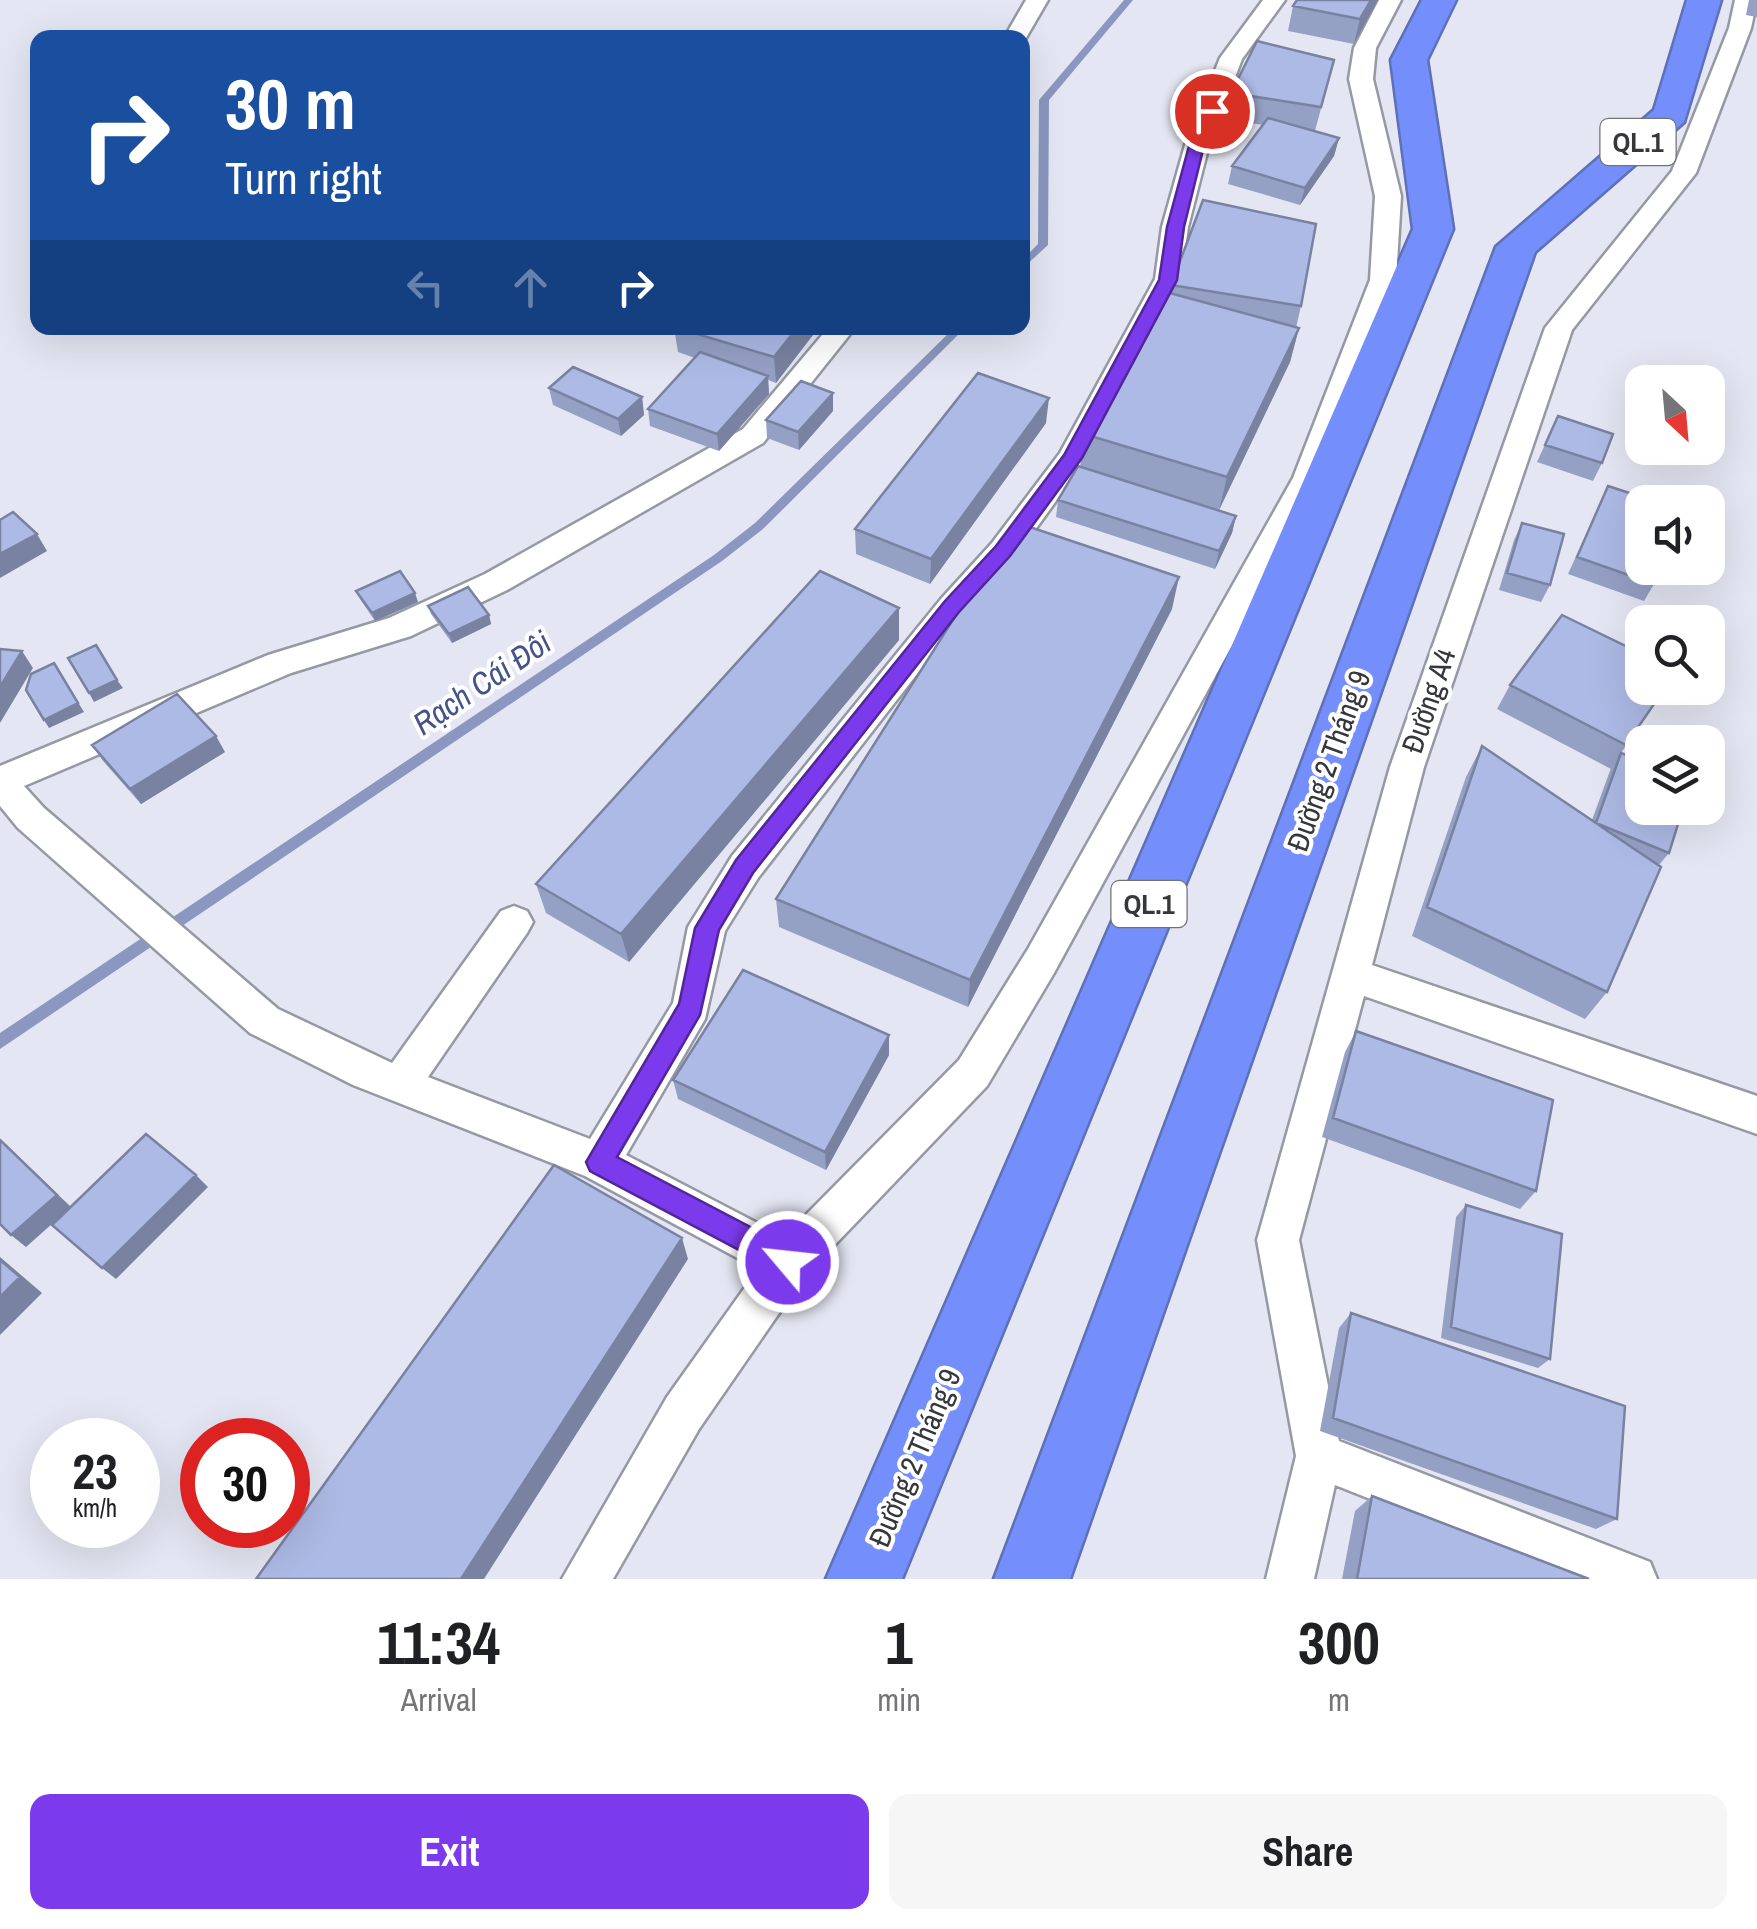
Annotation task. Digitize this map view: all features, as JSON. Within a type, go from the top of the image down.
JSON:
[{"type":"highway","name":"Đường 2 Tháng 9","points":[[864,1579],[1433,229],[1409,60],[1439,0]]},
{"type":"highway","name":"Đường 2 Tháng 9","points":[[1032,1579],[1516,247],[1671,114],[1704,0]]},
{"type":"street","points":[[1020,30],[1037,0]]},
{"type":"street","points":[[599,1162],[691,1007],[707,928],[745,866],[952,606],[1003,551],[1072,458],[1168,280],[1175,227],[1196,146],[1240,42],[1274,0]]},
{"type":"street","points":[[586,1579],[683,1413],[788,1262],[974,1073],[1041,961],[1308,478],[1383,280],[1388,196],[1354,67],[1390,0]]},
{"type":"street","name":"Đường A4","points":[[1319,1456],[1278,1240],[1407,767],[1558,328],[1684,173],[1740,28],[1746,0]]},
{"type":"street","points":[[1240,42],[1275,50]]},
{"type":"street","points":[[788,1262],[599,1162],[400,1084],[264,1021],[31,818],[0,782],[280,664],[400,627],[496,582],[754,436],[836,335]]},
{"type":"street","points":[[400,1084],[514,922]]},
{"type":"street","points":[[1350,974],[1757,1115]]},
{"type":"street","points":[[1290,1579],[1319,1456],[1633,1579]]},
{"type":"building","points":[[1297,0],[1371,0],[1360,19],[1293,6]]},
{"type":"building","points":[[1257,41],[1334,60],[1321,107],[1231,93]]},
{"type":"building","points":[[1268,118],[1339,138],[1305,188],[1232,166]]},
{"type":"building","points":[[1203,200],[1316,224],[1301,306],[1171,285]]},
{"type":"building","points":[[1166,292],[1299,328],[1227,477],[1084,434]]},
{"type":"building","points":[[700,335],[791,335],[774,357]]},
{"type":"building","points":[[700,352],[768,376],[717,434],[648,409]]},
{"type":"building","points":[[573,367],[642,397],[618,419],[549,388]]},
{"type":"building","points":[[978,373],[1049,398],[931,559],[855,529]]},
{"type":"building","points":[[801,381],[833,393],[798,432],[766,420]]},
{"type":"building","points":[[1558,416],[1613,434],[1602,463],[1545,445]]},
{"type":"building","points":[[1078,466],[1236,516],[1219,551],[1058,500]]},
{"type":"building","points":[[1608,486],[1625,492],[1625,574],[1577,557]]},
{"type":"building","points":[[13,512],[37,534],[0,554],[0,520]]},
{"type":"building","points":[[1015,522],[1179,577],[970,980],[776,899]]},
{"type":"building","points":[[1522,523],[1564,534],[1550,585],[1507,573]]},
{"type":"building","points":[[400,571],[415,593],[372,613],[356,591]]},
{"type":"building","points":[[820,571],[899,608],[621,934],[536,884]]},
{"type":"building","points":[[468,587],[489,615],[449,634],[428,606]]},
{"type":"building","points":[[1562,615],[1625,646],[1625,705],[1653,705],[1640,725],[1625,725],[1625,744],[1510,685]]},
{"type":"building","points":[[96,645],[117,680],[89,693],[68,658]]},
{"type":"building","points":[[0,649],[22,651],[0,687]]},
{"type":"building","points":[[54,663],[78,703],[44,720],[26,690],[31,674]]},
{"type":"building","points":[[177,694],[216,736],[130,789],[92,745]]},
{"type":"building","points":[[1482,746],[1661,867],[1607,992],[1427,907]]},
{"type":"building","points":[[1621,753],[1625,755],[1625,825],[1678,825],[1669,853],[1596,823]]},
{"type":"building","points":[[743,970],[889,1035],[825,1152],[673,1080]]},
{"type":"building","points":[[1356,1031],[1553,1100],[1536,1191],[1333,1118]]},
{"type":"building","points":[[146,1134],[196,1175],[102,1268],[52,1225]]},
{"type":"building","points":[[0,1140],[57,1195],[11,1235],[0,1224]]},
{"type":"building","points":[[554,1165],[682,1238],[461,1579],[256,1579],[278,1548],[310,1548],[310,1504]]},
{"type":"building","points":[[1466,1205],[1562,1234],[1550,1359],[1451,1327]]},
{"type":"building","points":[[0,1260],[20,1277],[0,1297]]},
{"type":"building","points":[[1351,1313],[1625,1406],[1617,1519],[1333,1418]]},
{"type":"building","points":[[1372,1496],[1589,1579],[1357,1579]]},
{"type":"waterway","name":"Rạch Cái Đôi","points":[[1030,258],[1043,245],[1044,100],[1129,0]]},
{"type":"waterway","name":"Rạch Cái Đôi","points":[[0,1042],[718,558],[759,526],[953,335]]},
{"type":"route","points":[[788,1262],[599,1162],[691,1007],[707,928],[745,866],[952,606],[1003,551],[1072,458],[1168,280],[1175,227],[1196,146],[1212,111]]}]
